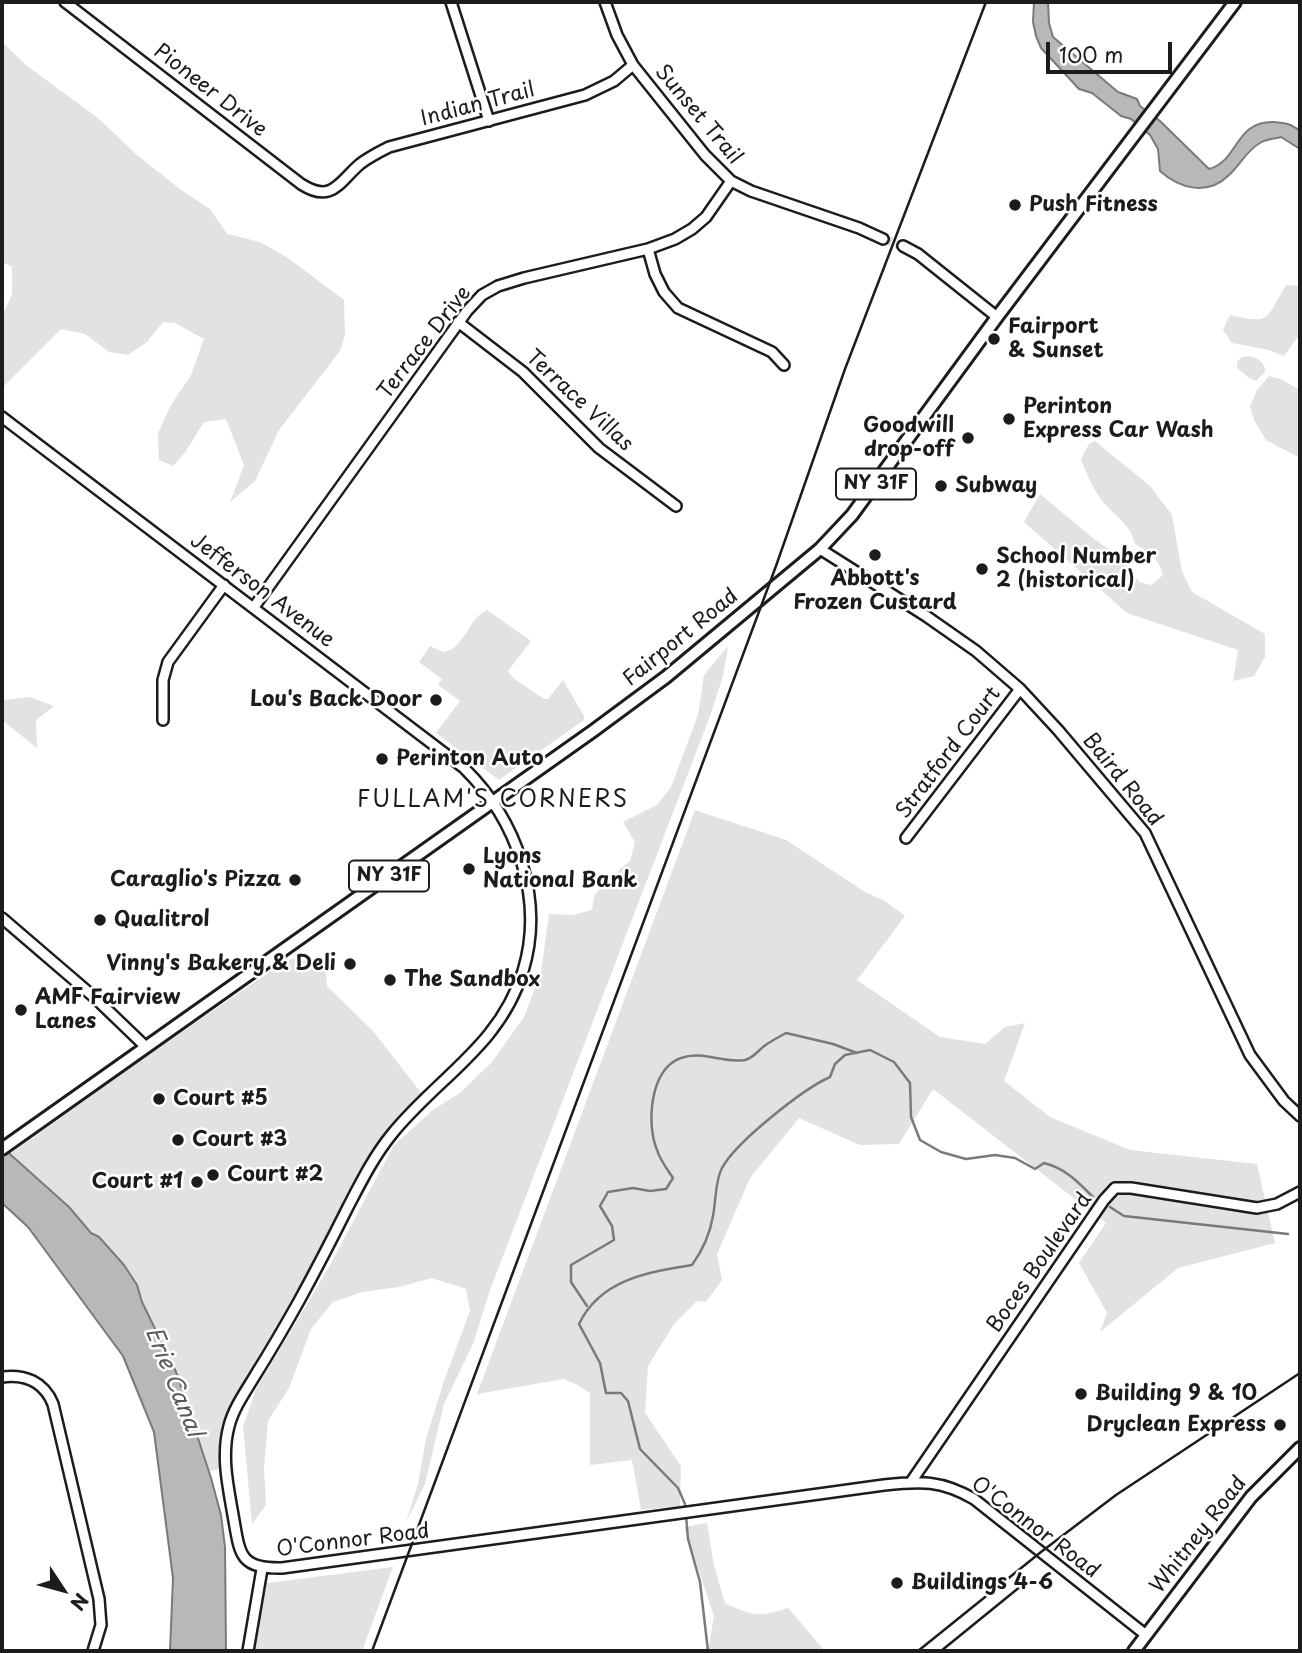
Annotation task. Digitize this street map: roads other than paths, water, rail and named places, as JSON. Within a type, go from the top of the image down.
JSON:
[{"type":"main road","name":"Fairport Road","points":[[2,1149],[493,803],[666,677],[820,549],[864,499],[997,317],[1235,2]]},
{"type":"main road","name":"Whitney Road","points":[[1134,1651],[1251,1497],[1300,1448]]},
{"type":"street","name":"Pioneer Drive","points":[[65,2],[301,184],[317,192],[328,192],[338,187]]},
{"type":"street","points":[[451,2],[489,121]]},
{"type":"street","name":"Sunset Trail","points":[[605,2],[617,35],[633,65],[705,155],[732,181],[751,191],[859,228],[883,239]]},
{"type":"street","name":"Indian Trail","points":[[338,187],[367,158],[389,147],[585,95],[614,81],[633,65]]},
{"type":"street","name":"Terrace Drive","points":[[254,607],[458,322],[482,295],[498,286],[524,278],[675,239],[706,217],[732,181]]},
{"type":"street","points":[[903,246],[918,254],[997,317]]},
{"type":"street","points":[[648,248],[655,274],[664,292],[678,308],[772,352],[783,365]]},
{"type":"street","name":"Terrace Villas","points":[[458,322],[523,372],[599,448],[676,506]]},
{"type":"street","name":"Jefferson Avenue","points":[[2,417],[464,768],[493,803]]},
{"type":"street","name":"Baird Road","points":[[820,549],[947,629],[1020,689],[1058,730],[1145,833],[1250,1055],[1284,1101],[1300,1116]]},
{"type":"street","points":[[163,720],[163,680],[168,662],[224,585]]},
{"type":"street","name":"Stratford Court","points":[[906,838],[1020,689]]},
{"type":"street","name":"O'Connor Road","points":[[493,803],[516,845],[528,884],[531,928],[522,974],[498,1026],[404,1121],[378,1153],[300,1299],[234,1412],[225,1451],[229,1492],[241,1551],[246,1559],[262,1569],[282,1568],[911,1482],[939,1483],[974,1499],[1146,1635]]},
{"type":"street","points":[[2,918],[94,997],[146,1047]]},
{"type":"street","name":"Boces Boulevard","points":[[911,1482],[1115,1188],[1131,1188],[1257,1208],[1277,1204],[1300,1192]]},
{"type":"street","points":[[2,1377],[32,1380],[46,1391],[53,1404],[99,1599],[101,1625],[93,1651]]},
{"type":"street","points":[[248,1651],[262,1569]]},
{"type":"water","points":[[1034,2],[1048,2],[1053,37],[1118,92],[1137,99],[1140,106],[1160,121],[1209,169],[1219,165],[1244,134],[1261,123],[1282,123],[1300,131],[1300,149],[1281,137],[1267,140],[1255,146],[1221,182],[1194,188],[1176,182],[1160,171],[1158,149],[1150,135],[1092,93],[1079,89],[1041,48],[1033,22]]},
{"type":"water","name":"Erie Canal","points":[[2,1147],[69,1207],[124,1265],[137,1285],[142,1302],[177,1374],[221,1515],[225,1547],[226,1651],[170,1651],[173,1578],[154,1432],[123,1356],[28,1227],[2,1203]]},
{"type":"waterway","points":[[587,1306],[571,1282],[571,1265],[614,1240],[612,1226],[600,1206],[608,1192],[633,1188],[650,1191],[666,1189],[673,1178],[658,1154],[652,1126],[653,1098],[663,1073],[671,1064],[689,1056],[745,1060],[786,1033],[833,1044],[857,1053]]},
{"type":"waterway","points":[[708,1651],[700,1582],[688,1539],[685,1504],[678,1488],[640,1449],[628,1401],[621,1393],[606,1393],[600,1363],[579,1324],[588,1309],[599,1297],[626,1281],[658,1271],[692,1265],[708,1236],[718,1179],[730,1157],[771,1117],[830,1077],[835,1064],[845,1055],[870,1050],[894,1062],[910,1083],[911,1117],[920,1140],[941,1152],[966,1159],[995,1155],[1015,1158],[1035,1169],[1044,1163],[1052,1165],[1071,1176],[1093,1197]]},
{"type":"waterway","points":[[1110,1207],[1124,1216],[1288,1234]]},
{"type":"tunnel","points":[[883,239],[903,246]]},
{"type":"railway","points":[[372,1651],[776,566],[845,369],[986,2]]},
{"type":"railway","points":[[918,1651],[1116,1495],[1300,1373]]},
{"type":"railway","points":[[941,1651],[1021,1586]]},
{"type":"place","name":"Push Fitness","points":[[1015,205]]},
{"type":"place","name":"Fairport & Sunset","points":[[994,339]]},
{"type":"place","name":"Perinton Express Car Wash","points":[[1009,419]]},
{"type":"place","name":"Goodwill drop-off","points":[[968,438]]},
{"type":"place","name":"Subway","points":[[941,486]]},
{"type":"place","name":"Abbott's Frozen Custard","points":[[875,555]]},
{"type":"place","name":"School Number 2 (historical)","points":[[982,569]]},
{"type":"place","name":"Lou's Back Door","points":[[436,700]]},
{"type":"place","name":"Perinton Auto","points":[[382,759]]},
{"type":"place","name":"Lyons National Bank","points":[[469,869]]},
{"type":"place","name":"Caraglio's Pizza","points":[[295,880]]},
{"type":"place","name":"Qualitrol","points":[[100,920]]},
{"type":"place","name":"Vinny's Bakery & Deli","points":[[350,964]]},
{"type":"place","name":"The Sandbox","points":[[390,980]]},
{"type":"place","name":"AMF Fairview Lanes","points":[[21,1010]]},
{"type":"place","name":"Court #5","points":[[159,1099]]},
{"type":"place","name":"Court #3","points":[[178,1140]]},
{"type":"place","name":"Court #2","points":[[213,1175]]},
{"type":"place","name":"Court #1","points":[[197,1182]]},
{"type":"place","name":"Building 9 & 10","points":[[1081,1394]]},
{"type":"place","name":"Dryclean Express","points":[[1280,1425]]},
{"type":"place","name":"Buildings 4-6","points":[[897,1583]]},
{"type":"district","name":"FULLAM'S CORNERS","points":[[493,801]]}]
